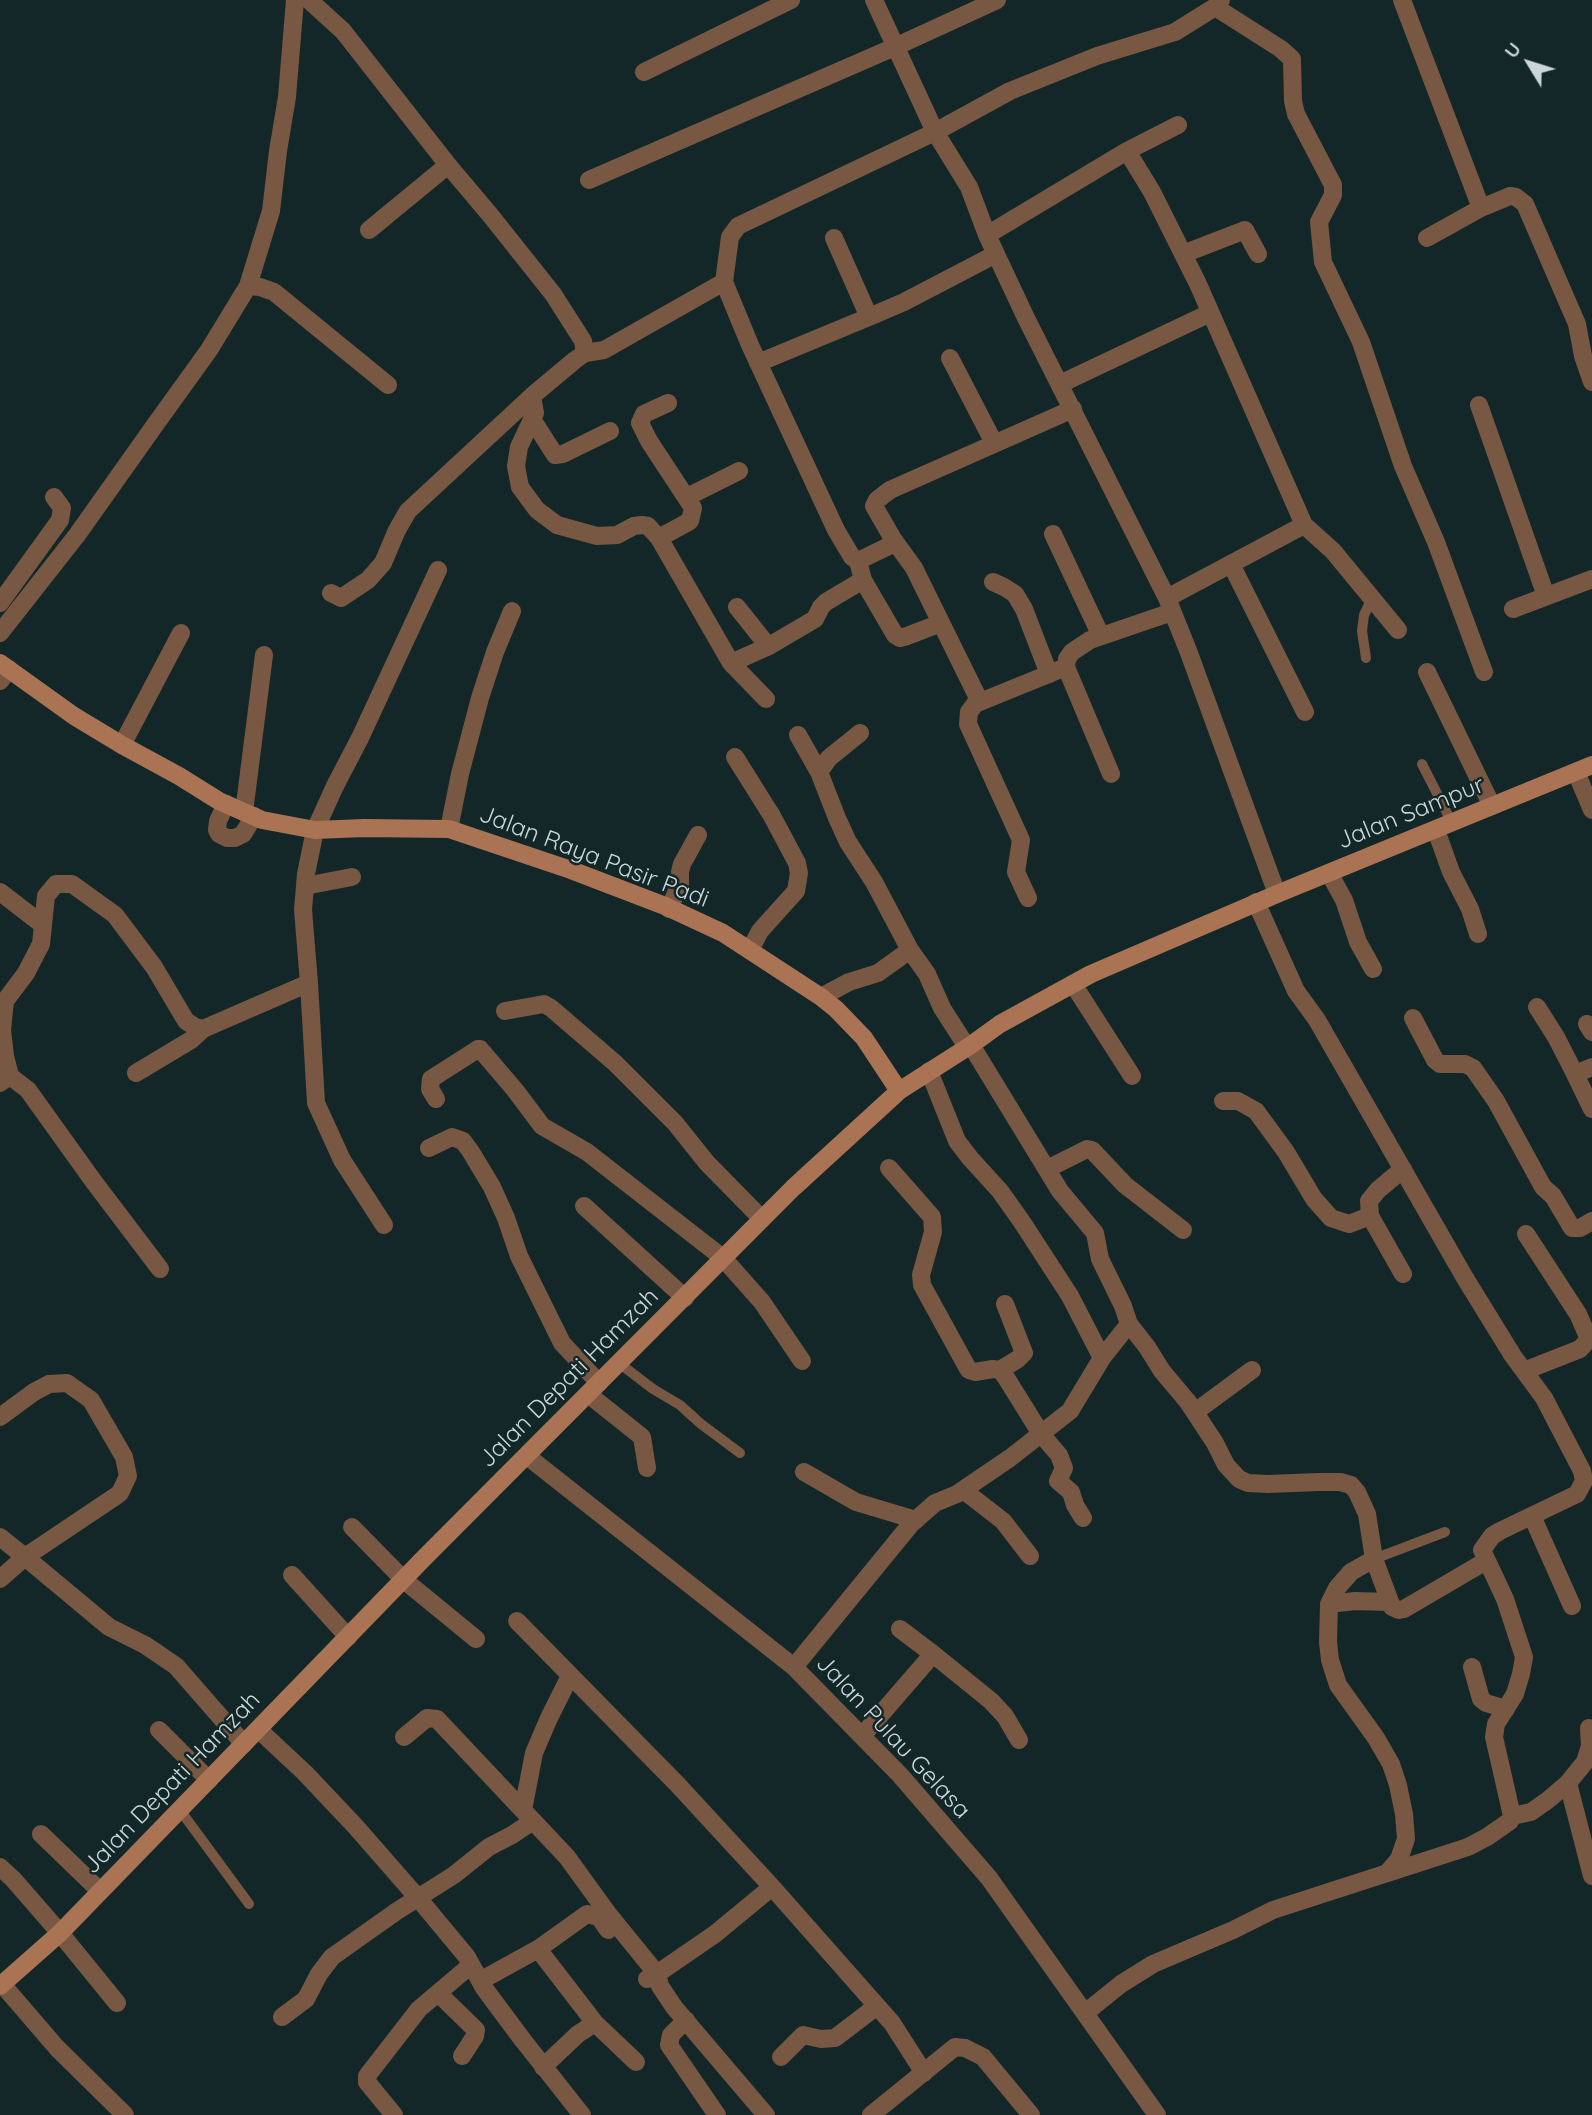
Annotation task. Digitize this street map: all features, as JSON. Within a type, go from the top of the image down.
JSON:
[{"type":"main road","name":"Jalan Raya Pasir Padi","points":[[3,671],[122,745],[226,804],[249,814],[315,830],[449,829],[571,870],[723,933],[821,997],[864,1038],[900,1091]]},
{"type":"main road","name":"Jalan Sampur","points":[[1252,904],[1584,768]]},
{"type":"main road","name":"Jalan Depati Hamzah","points":[[1,1985],[60,1933],[404,1580],[762,1219],[835,1148],[900,1091],[1000,1024],[1091,974],[1252,904]]},
{"type":"street","points":[[0,633],[77,535],[148,436],[209,350],[247,286],[271,211],[287,97],[295,0]]},
{"type":"street","points":[[309,0],[343,31],[553,294],[583,341],[585,354]]},
{"type":"street","points":[[645,72],[791,0]]},
{"type":"street","points":[[874,0],[935,132],[969,187],[987,235],[1026,318],[1169,605],[1277,894]]},
{"type":"street","points":[[589,180],[997,0]]},
{"type":"street","points":[[1402,0],[1481,208]]},
{"type":"street","points":[[941,623],[908,636],[897,637],[863,580],[858,561],[852,557],[836,530],[758,363],[724,282],[730,237],[738,226],[935,132],[1010,91],[1097,56],[1175,32],[1218,4],[1281,48],[1292,59],[1296,114],[1334,185],[1333,195],[1319,222],[1323,262],[1361,342],[1403,466],[1436,542],[1484,673]]},
{"type":"street","points":[[987,235],[1127,151],[1178,125]]},
{"type":"street","points":[[1127,151],[1152,192],[1183,254],[1304,525],[1333,551],[1398,630]]},
{"type":"street","points":[[369,230],[448,165]]},
{"type":"street","points":[[1427,237],[1510,196],[1525,204],[1577,324],[1583,356],[1592,382]]},
{"type":"street","points":[[1183,254],[1245,230],[1258,254]]},
{"type":"street","points":[[834,238],[869,317]]},
{"type":"street","points":[[758,363],[904,302],[996,254]]},
{"type":"street","points":[[331,593],[341,598],[368,580],[383,563],[408,510],[575,360],[585,354],[604,350],[724,282]]},
{"type":"street","points":[[247,286],[260,286],[274,292],[388,386]]},
{"type":"street","points":[[1060,384],[1210,313]]},
{"type":"street","points":[[950,358],[994,443]]},
{"type":"street","points":[[532,396],[535,413],[519,447],[516,466],[520,487],[537,510],[558,525],[597,536],[617,535],[634,526],[648,526],[659,538],[731,663],[765,699]]},
{"type":"street","points":[[659,538],[690,521],[692,508],[640,423],[644,414],[668,403]]},
{"type":"street","points":[[1479,405],[1546,596]]},
{"type":"street","points":[[980,702],[914,568],[874,506],[877,500],[890,490],[1073,409]]},
{"type":"street","points":[[532,419],[555,455],[563,454],[610,431]]},
{"type":"street","points":[[687,497],[739,471]]},
{"type":"street","points":[[0,603],[60,520],[62,508],[54,497]]},
{"type":"street","points":[[1111,774],[1066,667],[1072,652],[1090,640],[1169,605],[1231,564],[1304,525]]},
{"type":"street","points":[[1053,534],[1101,635]]},
{"type":"street","points":[[858,561],[895,542]]},
{"type":"street","points":[[1231,564],[1305,712]]},
{"type":"street","points":[[384,1225],[342,1160],[316,1103],[303,910],[315,830],[438,570]]},
{"type":"street","points":[[1513,609],[1592,579]]},
{"type":"street","points":[[731,663],[768,646],[815,619],[826,602],[863,580]]},
{"type":"street","points":[[993,582],[1014,594],[1024,609],[1049,674]]},
{"type":"street","points":[[737,607],[768,646]]},
{"type":"street","points":[[449,829],[480,698],[512,611]]},
{"type":"street","points":[[122,745],[181,633]]},
{"type":"street","points":[[226,804],[217,830],[227,838],[235,838],[243,834],[249,814],[264,655]]},
{"type":"street","points":[[1028,898],[1016,872],[1020,838],[968,724],[969,712],[975,704],[1066,667]]},
{"type":"street","points":[[1427,672],[1492,806]]},
{"type":"street","points":[[819,772],[829,758],[860,733]]},
{"type":"street","points":[[798,735],[819,772],[848,842],[874,882],[910,950],[927,974],[942,1008],[1060,1191],[1095,1233],[1100,1259],[1129,1324],[1195,1412],[1226,1465],[1239,1479],[1248,1483],[1340,1482],[1351,1485],[1367,1514],[1374,1559],[1389,1602],[1399,1610],[1486,1561]]},
{"type":"street","points":[[735,757],[772,816],[797,863],[799,873],[796,891],[760,931],[750,950]]},
{"type":"street","points":[[1584,768],[1592,810]]},
{"type":"street","points":[[1444,826],[1451,872],[1470,909],[1478,934]]},
{"type":"street","points":[[669,909],[680,884],[682,863],[698,835]]},
{"type":"street","points":[[1329,873],[1344,900],[1358,942],[1373,969]]},
{"type":"street","points":[[305,886],[352,877]]},
{"type":"street","points":[[160,1269],[93,1182],[28,1090],[5,1080],[2,1030],[5,1001],[26,973],[41,944],[47,896],[56,884],[72,884],[115,915],[154,967],[186,1021],[203,1030]]},
{"type":"street","points":[[0,892],[43,925]]},
{"type":"street","points":[[1085,2012],[1121,1984],[1153,1964],[1234,1930],[1273,1910],[1468,1847],[1511,1819],[1494,1737],[1496,1724],[1515,1694],[1524,1657],[1506,1598],[1482,1550],[1492,1536],[1577,1494],[1584,1481],[1582,1471],[1544,1398],[1465,1278],[1317,1020],[1296,991],[1252,904]]},
{"type":"street","points":[[821,997],[849,982],[878,973],[910,950]]},
{"type":"street","points":[[136,1073],[203,1030],[309,983]]},
{"type":"street","points":[[1073,984],[1132,1076]]},
{"type":"street","points":[[505,1011],[544,1004],[551,1008],[615,1063],[675,1123],[708,1163],[762,1219]]},
{"type":"street","points":[[1537,1007],[1556,1037],[1592,1109]]},
{"type":"street","points":[[1413,1018],[1435,1060],[1440,1064],[1465,1064],[1473,1068],[1496,1101],[1543,1187],[1553,1196],[1572,1228],[1580,1228],[1592,1221]]},
{"type":"street","points":[[436,1099],[430,1089],[431,1079],[480,1049],[542,1126],[587,1152],[723,1258],[762,1302],[802,1361]]},
{"type":"street","points":[[1575,1074],[1592,1067]]},
{"type":"street","points":[[929,1071],[957,1141],[1000,1191],[1022,1222],[1070,1296],[1102,1357]]},
{"type":"street","points":[[1223,1101],[1238,1101],[1256,1111],[1286,1152],[1314,1199],[1331,1218],[1349,1224],[1370,1216]]},
{"type":"street","points":[[429,1148],[452,1137],[463,1141],[492,1187],[506,1217],[519,1256],[562,1343],[594,1388],[642,1437],[647,1468]]},
{"type":"street","points":[[1047,1169],[1087,1149],[1092,1150],[1125,1185],[1183,1230]]},
{"type":"street","points":[[889,1168],[932,1217],[933,1232],[921,1275],[922,1285],[970,1370],[1000,1370],[1024,1353],[1005,1304]]},
{"type":"street","points":[[1403,1274],[1370,1216],[1369,1201],[1377,1189],[1404,1169]]},
{"type":"street","points":[[584,1206],[685,1298]]},
{"type":"street","points":[[1524,1371],[1580,1349],[1589,1339],[1578,1314],[1526,1234]]},
{"type":"street","points":[[794,1667],[916,1520],[935,1503],[963,1490],[1070,1411],[1102,1357],[1129,1324]]},
{"type":"street","points":[[1000,1370],[1014,1387],[1041,1434],[1059,1455],[1064,1465],[1058,1481],[1071,1492],[1083,1518]]},
{"type":"street","points":[[1195,1412],[1252,1370]]},
{"type":"street","points":[[0,1417],[34,1392],[50,1384],[67,1383],[91,1400],[124,1457],[128,1476],[120,1493],[25,1557],[0,1579]]},
{"type":"street","name":"Jalan Pulau Gelasa","points":[[527,1456],[794,1667],[900,1775],[989,1878],[1157,2115]]},
{"type":"street","points":[[804,1472],[856,1502],[916,1520]]},
{"type":"street","points":[[963,1490],[1003,1521],[1030,1556]]},
{"type":"street","points":[[1532,1516],[1572,1606]]},
{"type":"street","points":[[352,1527],[404,1580],[476,1639]]},
{"type":"street","points":[[0,1537],[109,1627],[145,1645],[176,1665],[244,1744]]},
{"type":"street","points":[[1374,1559],[1351,1573],[1337,1587],[1329,1604],[1328,1642],[1330,1660],[1338,1685],[1376,1738],[1391,1763],[1398,1785],[1406,1839],[1399,1859],[1388,1872]]},
{"type":"street","points":[[292,1575],[348,1637]]},
{"type":"street","points":[[1329,1604],[1355,1601],[1389,1602]]},
{"type":"street","points":[[517,1621],[678,1785],[772,1887],[892,2023],[924,2073]]},
{"type":"street","points":[[900,1629],[991,1701],[1005,1716],[1019,1740]]},
{"type":"street","points":[[862,1736],[933,1654]]},
{"type":"street","points":[[1472,1667],[1481,1699],[1506,1709]]},
{"type":"street","points":[[282,2017],[306,1999],[319,1974],[332,1957],[454,1875],[489,1847],[512,1835],[528,1815],[534,1753],[570,1676]]},
{"type":"street","points":[[404,1737],[427,1718],[438,1719],[567,1857],[608,1915],[657,1974],[660,1986],[674,2007],[766,2115]]},
{"type":"street","points":[[1512,1816],[1531,1812],[1568,1783],[1585,1762],[1590,1746],[1589,1728]]},
{"type":"street","points":[[159,1730],[209,1780]]},
{"type":"street","points":[[259,1730],[305,1773],[418,1898],[471,1965],[543,2067],[582,2115]]},
{"type":"street","points":[[1568,1783],[1592,1876]]},
{"type":"street","points":[[41,1834],[100,1891]]},
{"type":"street","points":[[0,1867],[60,1933],[117,2003]]},
{"type":"street","points":[[480,1981],[538,1950],[587,1914],[598,1917],[645,1978],[651,1978],[730,1923],[772,1887]]},
{"type":"street","points":[[538,1950],[596,2023],[636,2062]]},
{"type":"street","points":[[394,2115],[368,2082],[367,2076],[419,2009],[471,1965]]},
{"type":"street","points":[[1,1985],[57,2048],[125,2115]]},
{"type":"street","points":[[438,1993],[475,2030],[475,2036],[462,2056]]},
{"type":"street","points":[[781,2057],[803,2035],[821,2039],[835,2038],[877,2006]]},
{"type":"street","points":[[686,2020],[671,2035],[670,2045],[717,2115]]},
{"type":"street","points":[[543,2067],[578,2035],[596,2023]]},
{"type":"street","points":[[870,2115],[954,2047],[965,2048],[983,2057],[1031,2115]]},
{"type":"lane","points":[[1366,658],[1362,631],[1364,615],[1372,598]]},
{"type":"lane","points":[[1422,764],[1444,826]]},
{"type":"lane","points":[[619,1363],[653,1390],[680,1405],[740,1453]]},
{"type":"lane","points":[[1374,1559],[1445,1532]]},
{"type":"lane","points":[[180,1810],[249,1904]]}]
